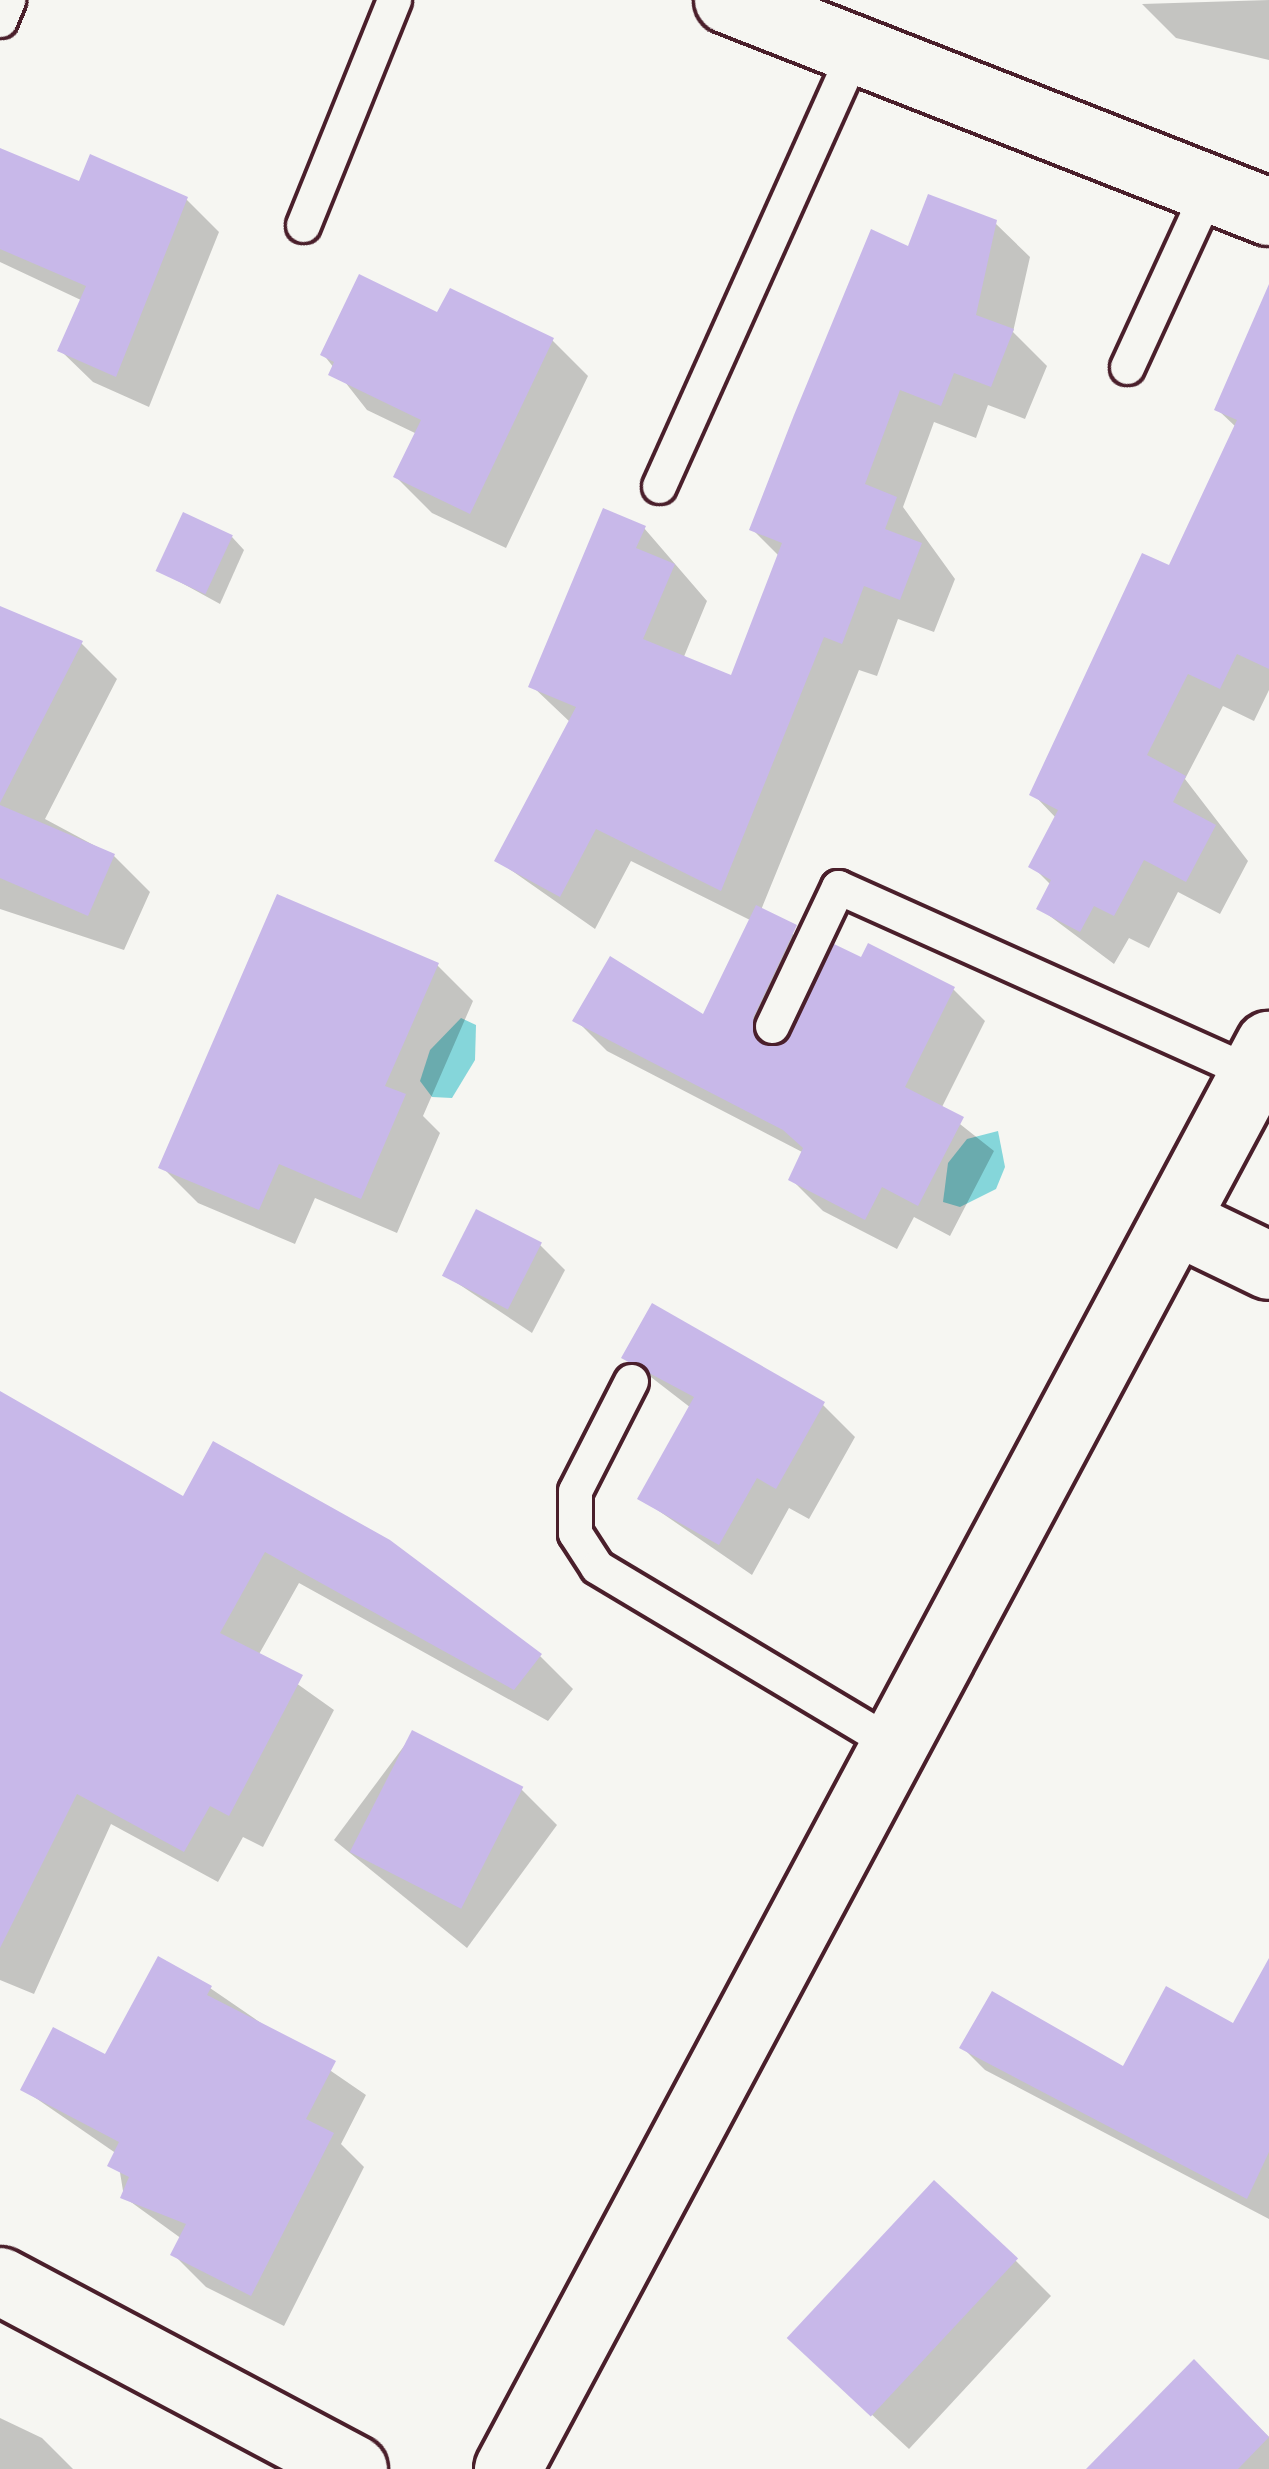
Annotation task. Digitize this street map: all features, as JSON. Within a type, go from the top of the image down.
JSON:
[{"type":"street","points":[[749,4],[854,52],[1269,212]]},
{"type":"street","points":[[508,2469],[1262,1059]]},
{"type":"street","points":[[1176,1221],[1269,1266]]},
{"type":"street","points":[[0,2281],[354,2469]]},
{"type":"lane","points":[[0,20],[8,0]]},
{"type":"lane","points":[[303,225],[394,0]]},
{"type":"lane","points":[[659,486],[854,52]]},
{"type":"lane","points":[[1127,368],[1209,189]]},
{"type":"lane","points":[[772,1026],[838,887],[1262,1059]]},
{"type":"lane","points":[[631,1381],[574,1491],[575,1533],[597,1567],[894,1745]]},
{"type":"water","points":[[461,1018],[476,1025],[475,1060],[452,1098],[432,1097],[420,1081],[430,1050]]},
{"type":"water","points":[[998,1131],[1005,1167],[996,1189],[960,1207],[943,1202],[948,1163],[967,1139]]},
{"type":"building","points":[[0,148],[79,181],[90,154],[188,197],[116,377],[57,351],[86,286],[0,249]]},
{"type":"building","points":[[928,194],[997,220],[976,315],[1014,329],[991,387],[954,373],[941,406],[900,390],[865,484],[897,497],[885,529],[922,543],[900,600],[864,586],[842,644],[824,637],[721,891],[596,829],[560,897],[494,861],[576,707],[528,687],[603,508],[646,526],[636,548],[675,564],[643,639],[731,675],[782,543],[749,530],[794,415],[871,229],[908,246]]},
{"type":"building","points":[[359,274],[437,312],[450,288],[554,338],[470,514],[393,477],[421,420],[328,375],[334,362],[320,355]]},
{"type":"building","points":[[1269,284],[1269,669],[1237,654],[1220,689],[1188,674],[1147,755],[1186,776],[1173,802],[1216,825],[1186,882],[1144,860],[1114,916],[1094,906],[1080,932],[1036,909],[1051,880],[1028,867],[1058,810],[1029,795],[1142,553],[1169,565],[1237,420],[1214,410]]},
{"type":"building","points":[[183,512],[233,535],[205,594],[156,571]]},
{"type":"building","points":[[0,606],[83,641],[0,803]]},
{"type":"building","points":[[0,805],[115,854],[88,916],[0,878]]},
{"type":"building","points":[[277,894],[439,963],[385,1086],[406,1094],[361,1199],[279,1164],[259,1210],[158,1168]]},
{"type":"building","points":[[756,905],[797,925],[753,1018],[764,1045],[790,1036],[834,944],[861,957],[868,943],[955,987],[905,1087],[964,1117],[918,1206],[882,1187],[865,1220],[788,1180],[803,1148],[783,1130],[572,1021],[610,956],[703,1014]]},
{"type":"building","points":[[476,1209],[542,1243],[508,1309],[442,1276]]},
{"type":"building","points":[[652,1303],[825,1402],[776,1489],[757,1478],[719,1545],[637,1499],[694,1397],[621,1358]]},
{"type":"building","points":[[0,1391],[183,1496],[213,1441],[390,1540],[542,1654],[514,1690],[265,1552],[220,1633],[303,1675],[229,1816],[210,1806],[184,1852],[77,1794],[0,1948]]},
{"type":"building","points":[[412,1730],[523,1787],[461,1909],[350,1852]]},
{"type":"building","points":[[158,1956],[212,1986],[207,1995],[336,2061],[306,2119],[334,2133],[251,2296],[170,2255],[186,2224],[120,2198],[129,2177],[107,2166],[119,2142],[20,2090],[53,2027],[105,2054]]},
{"type":"building","points":[[1269,1958],[1269,2152],[1247,2199],[959,2048],[992,1991],[1123,2066],[1166,1986],[1233,2023]]},
{"type":"building","points":[[934,2180],[1018,2258],[871,2416],[787,2338]]},
{"type":"building","points":[[1194,2359],[1269,2437],[1238,2469],[1086,2469]]}]
